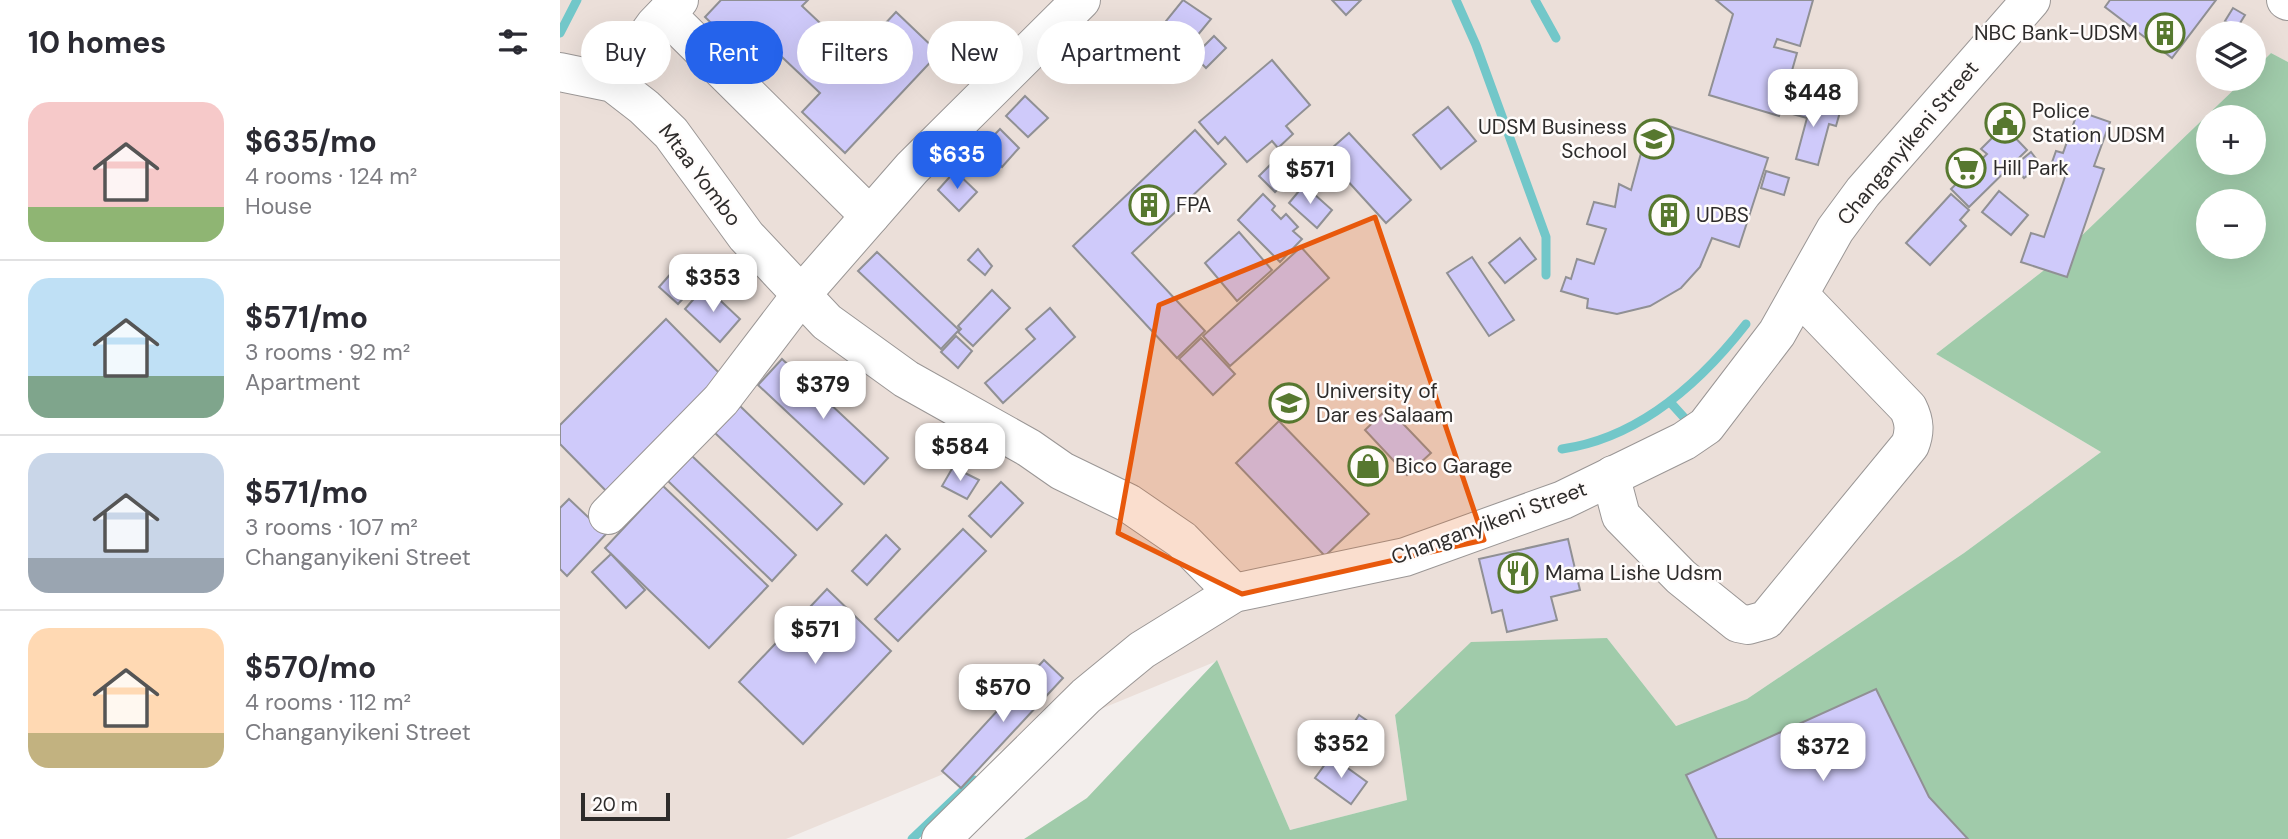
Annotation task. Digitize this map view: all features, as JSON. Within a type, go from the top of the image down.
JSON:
[{"type":"street","points":[[608,515],[721,400],[801,295],[912,168],[1081,0]]},
{"type":"street","name":"Changanyikeni Street","points":[[941,839],[1086,695],[1142,650],[1234,593],[1405,557],[1563,500],[1684,441],[1706,426],[1769,344],[1835,230],[1863,192],[2031,0]]},
{"type":"street","points":[[662,21],[673,7],[870,216]]},
{"type":"street","name":"Mtaa Yombo","points":[[560,72],[581,76]]},
{"type":"street","name":"Mtaa Yombo","points":[[614,84],[671,133],[746,236],[828,322],[906,379],[1029,448],[1062,471],[1139,510],[1182,540],[1234,593]]},
{"type":"street","points":[[1614,475],[1612,482],[1621,516],[1681,577],[1738,623],[1748,625],[1766,620],[1910,445],[1914,436],[1908,408],[1807,303],[1801,292]]},
{"type":"highlighted area","points":[[1375,217],[1484,540],[1242,594],[1118,533],[1159,305]]},
{"type":"shaded area","name":"University of Dar es Salaam","points":[[560,0],[2288,0],[2288,62],[2271,53],[2266,58],[2266,21],[2196,21],[2196,91],[2232,91],[2218,105],[2196,105],[2196,126],[2052,264],[1936,354],[2101,452],[1964,553],[1747,699],[1676,726],[1607,638],[1395,715],[1407,800],[1290,830],[1217,661],[786,839],[560,839]]},
{"type":"green space","points":[[2271,53],[2288,62],[2288,839],[1024,839],[1087,798],[1217,660],[1290,830],[1407,800],[1395,715],[1471,642],[1607,638],[1676,726],[1747,699],[1964,553],[2101,452],[1936,354],[2052,264],[2196,126],[2196,175],[2266,175],[2266,105],[2218,105],[2232,91],[2266,91],[2266,58]]},
{"type":"building","points":[[721,0],[808,0],[802,6],[818,21],[797,21],[797,71],[783,58],[783,21],[709,21],[705,17]]},
{"type":"building","points":[[1183,0],[1211,19],[1205,26],[1205,21],[1166,21]]},
{"type":"building","points":[[1332,0],[1361,0],[1346,15]]},
{"type":"building","points":[[1716,0],[1813,0],[1800,46],[1777,39],[1774,47],[1797,53],[1779,116],[1709,95],[1733,14]]},
{"type":"building","name":"NBC Bank-UDSM","points":[[2110,0],[2216,0],[2200,21],[2196,21],[2196,26],[2172,58],[2105,7]]},
{"type":"building","points":[[2233,8],[2245,15],[2241,21],[2225,21]]},
{"type":"building","points":[[896,12],[905,21],[888,21]]},
{"type":"building","points":[[913,28],[927,42],[927,66],[913,81]]},
{"type":"building","points":[[1214,36],[1226,48],[1206,68],[1205,67],[1205,45]]},
{"type":"building","name":"FPA","points":[[1272,60],[1310,105],[1286,126],[1293,134],[1278,148],[1272,141],[1247,162],[1225,137],[1218,144],[1199,122]]},
{"type":"building","points":[[810,84],[910,84],[845,153],[802,112],[820,93]]},
{"type":"building","points":[[1025,96],[1048,118],[1028,137],[1006,116]]},
{"type":"building","points":[[1793,99],[1840,112],[1836,126],[1829,124],[1818,165],[1796,159],[1807,118],[1789,113]]},
{"type":"building","points":[[1448,107],[1476,141],[1441,169],[1413,135]]},
{"type":"building","points":[[2078,111],[2110,122],[2094,166],[2104,169],[2067,277],[2021,262],[2031,233],[2044,237],[2066,174],[2050,168],[2056,151],[2063,153]]},
{"type":"building","name":"UDBS","points":[[1650,120],[1768,158],[1739,247],[1712,238],[1700,267],[1681,288],[1650,306],[1617,314],[1587,308],[1588,299],[1561,291],[1566,277],[1571,279],[1577,259],[1594,264],[1606,229],[1587,224],[1594,202],[1615,207],[1619,184],[1631,190]]},
{"type":"building","points":[[2004,126],[2027,150],[1969,207],[1951,189],[1987,154],[1981,149]]},
{"type":"building","points":[[1000,129],[1019,148],[1002,167],[982,148]]},
{"type":"building","name":"FPA","points":[[1195,130],[1226,164],[1132,253],[1205,331],[1177,358],[1073,246]]},
{"type":"building","points":[[1349,133],[1411,200],[1386,223],[1324,155]]},
{"type":"building","points":[[2031,152],[2041,165],[2024,178],[2014,166]]},
{"type":"building","name":"FPA","points":[[1273,162],[1289,178],[1275,192],[1259,176]]},
{"type":"building","points":[[955,171],[977,192],[959,211],[938,190]]},
{"type":"building","points":[[1766,171],[1789,178],[1784,195],[1761,188]]},
{"type":"building","points":[[1304,185],[1332,210],[1317,228],[1289,203]]},
{"type":"building","points":[[1999,191],[2028,215],[2011,235],[1982,212]]},
{"type":"building","name":"FPA","points":[[1263,194],[1275,206],[1272,210],[1281,219],[1286,214],[1298,227],[1293,231],[1302,239],[1280,262],[1238,220]]},
{"type":"building","points":[[1951,194],[1969,210],[1960,220],[1966,226],[1930,265],[1906,243]]},
{"type":"building","points":[[1239,232],[1272,270],[1237,301],[1205,263]]},
{"type":"building","points":[[1520,238],[1536,259],[1505,283],[1489,263]]},
{"type":"building","points":[[1301,247],[1329,278],[1230,366],[1203,336]]},
{"type":"building","points":[[978,249],[992,266],[985,275],[968,260]]},
{"type":"building","points":[[877,252],[959,330],[941,349],[858,271]]},
{"type":"building","points":[[1472,257],[1514,320],[1489,336],[1447,273]]},
{"type":"building","points":[[681,262],[700,280],[678,304],[659,287]]},
{"type":"building","points":[[705,286],[740,319],[720,342],[685,309]]},
{"type":"building","points":[[992,290],[1010,308],[973,346],[958,332],[961,329],[958,326]]},
{"type":"building","points":[[1050,308],[1075,337],[1003,403],[985,383],[1035,339],[1026,329]]},
{"type":"building","points":[[666,319],[731,385],[615,500],[560,444],[560,425]]},
{"type":"building","points":[[956,336],[972,351],[958,368],[941,352]]},
{"type":"building","points":[[1201,338],[1235,374],[1213,395],[1179,359]]},
{"type":"building","points":[[782,359],[888,458],[864,484],[758,385]]},
{"type":"building","points":[[740,406],[842,504],[817,530],[715,433]]},
{"type":"building","points":[[1388,408],[1431,453],[1407,475],[1365,430]]},
{"type":"building","points":[[1279,421],[1369,514],[1325,556],[1236,463]]},
{"type":"building","points":[[692,456],[796,555],[772,581],[668,481]]},
{"type":"building","points":[[953,467],[979,480],[967,499],[942,486]]},
{"type":"building","points":[[1001,482],[1023,503],[991,537],[969,516]]},
{"type":"building","points":[[663,486],[768,586],[709,648],[605,548]]},
{"type":"building","points":[[569,499],[606,534],[567,576],[560,569],[560,508]]},
{"type":"building","points":[[963,529],[986,551],[898,641],[875,619]]},
{"type":"building","points":[[886,535],[900,549],[867,585],[852,571]]},
{"type":"building","points":[[1568,539],[1580,590],[1551,597],[1557,620],[1507,632],[1502,610],[1492,613],[1479,559]]},
{"type":"building","points":[[611,554],[645,590],[626,608],[592,572]]},
{"type":"building","points":[[827,589],[891,651],[803,744],[739,682]]},
{"type":"building","points":[[1044,660],[1063,678],[961,788],[942,771]]},
{"type":"building","points":[[1876,689],[1929,797],[1968,839],[1717,839],[1686,775]]},
{"type":"building","points":[[1359,715],[1378,728],[1371,739],[1352,726]]},
{"type":"building","points":[[1331,756],[1367,782],[1351,804],[1315,778]]},
{"type":"waterway","points":[[560,33],[577,0]]},
{"type":"waterway","points":[[1456,0],[1476,45],[1546,237],[1546,275]]},
{"type":"waterway","points":[[1535,0],[1556,38]]},
{"type":"waterway","points":[[1562,449],[1617,433],[1666,404],[1709,367],[1746,324]]},
{"type":"waterway","points":[[1670,402],[1689,423]]},
{"type":"waterway","points":[[912,839],[974,780]]},
{"type":"place","name":"NBC Bank-UDSM","points":[[2165,33]]},
{"type":"place","name":"Police Station UDSM","points":[[2005,123]]},
{"type":"place","name":"UDSM Business School","points":[[1654,139]]},
{"type":"place","name":"Hill Park","points":[[1966,168]]},
{"type":"place","name":"FPA","points":[[1149,205]]},
{"type":"place","name":"UDBS","points":[[1669,215]]},
{"type":"place","name":"University of Dar es Salaam","points":[[1289,403]]},
{"type":"place","name":"Bico Garage","points":[[1368,466]]},
{"type":"place","name":"Mama Lishe Udsm","points":[[1518,573]]}]
